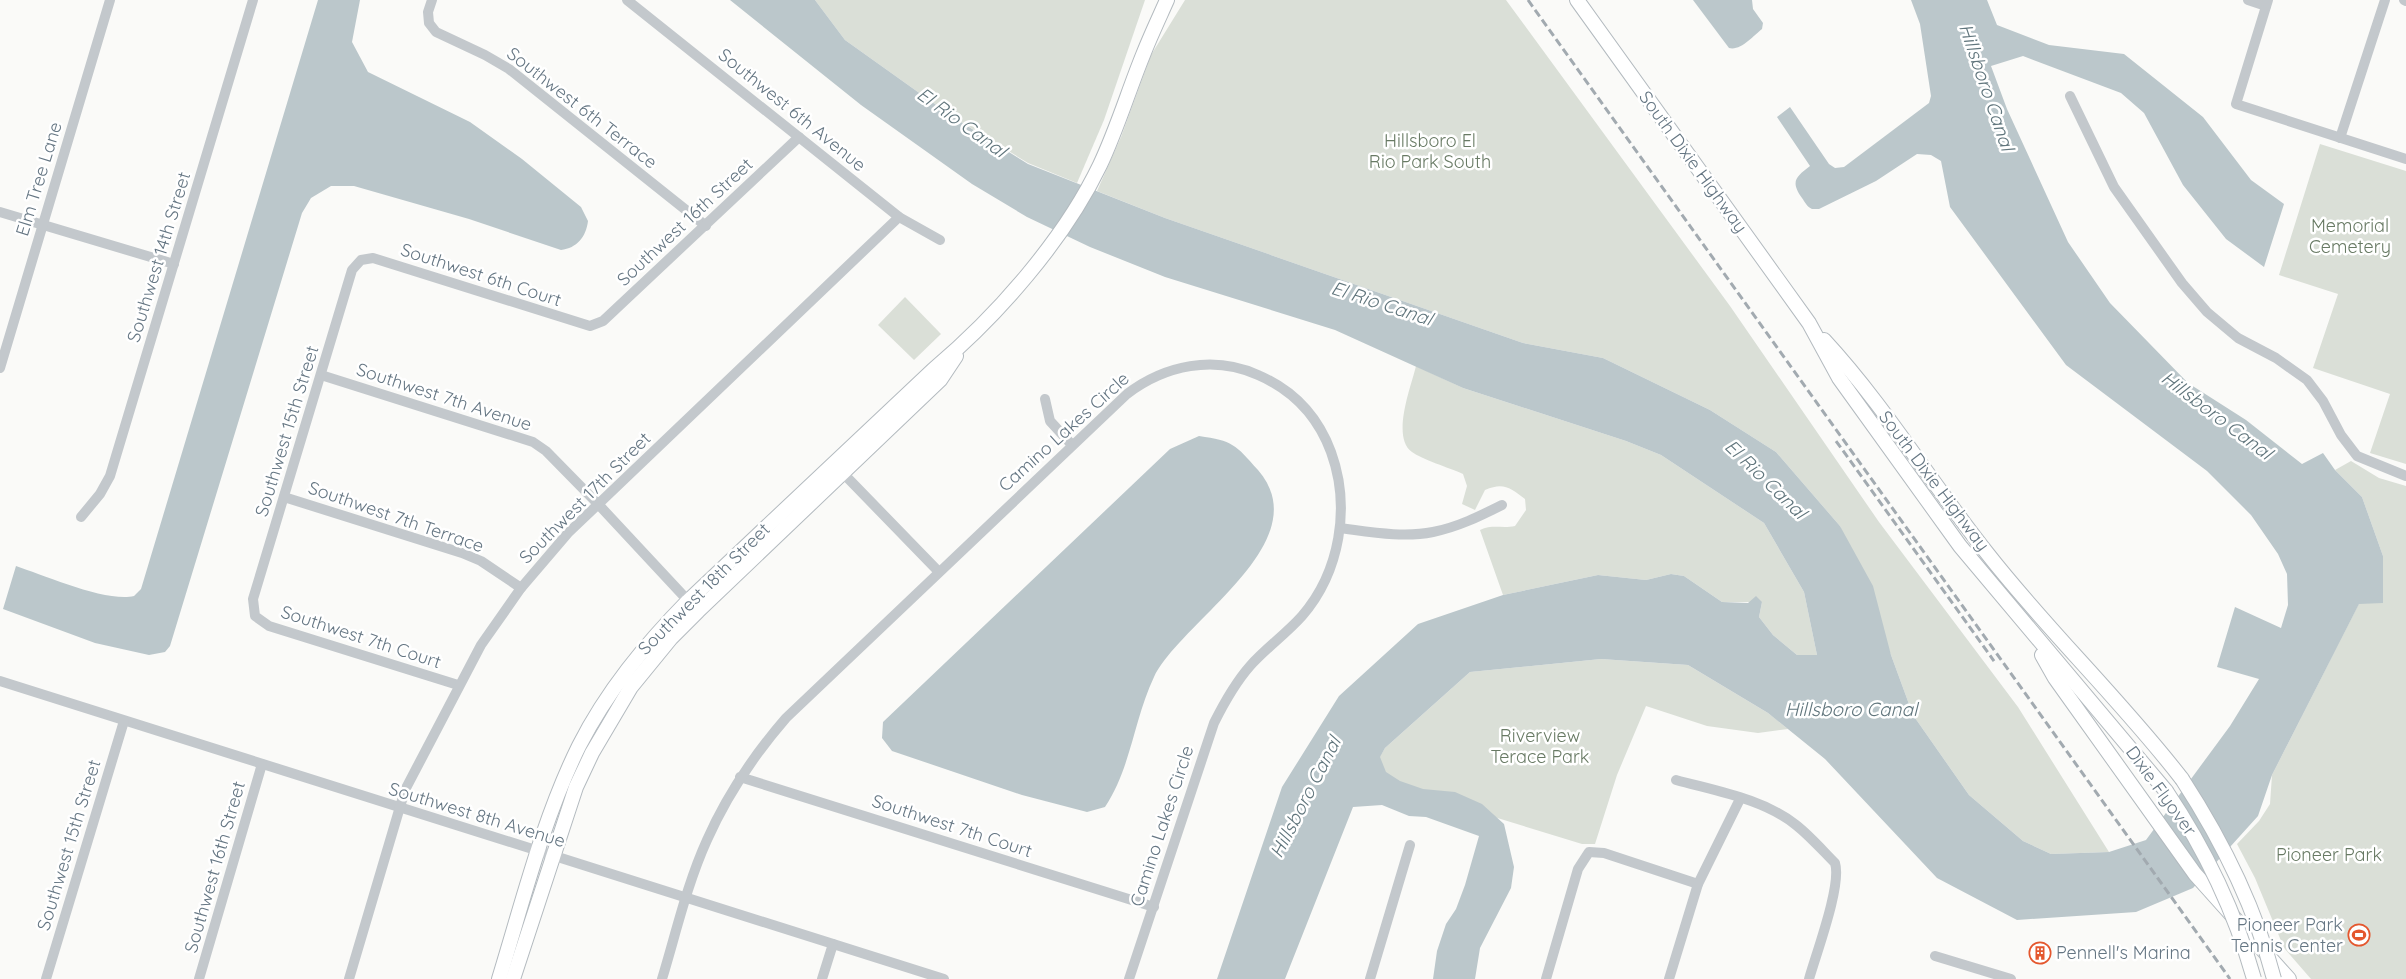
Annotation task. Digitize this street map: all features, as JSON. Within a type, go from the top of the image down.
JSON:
[{"type":"main road","name":"Southwest 18th Street","points":[[514,979],[563,782],[598,712],[636,658],[838,468],[934,369],[964,343],[1050,246],[1100,166],[1115,131],[1142,56],[1158,0]]},
{"type":"main road","name":"Southwest 18th Street","points":[[1142,56],[1167,0]]},
{"type":"main road","name":"South Dixie Highway","points":[[1577,0],[1809,324],[1839,378],[1982,575],[2027,628]]},
{"type":"main road","name":"South Dixie Highway","points":[[1809,324],[1851,370],[1986,553],[2059,639]]},
{"type":"main road","points":[[2027,628],[2051,639],[2059,639]]},
{"type":"main road","points":[[2027,628],[2055,678],[2208,889],[2289,979]]},
{"type":"main road","name":"Dixie Flyover","points":[[2027,628],[2124,739],[2166,791],[2216,877],[2240,936],[2254,979]]},
{"type":"main road","name":"Dixie Flyover","points":[[2059,639],[2134,721],[2182,779],[2209,821],[2242,885],[2256,919],[2274,979]]},
{"type":"main road","name":"Southwest 18th Street","points":[[499,979],[546,853]]},
{"type":"street","name":"Elm Tree Lane","points":[[0,368],[110,0]]},
{"type":"street","name":"Southwest 14th Street","points":[[81,517],[100,494],[110,476],[253,0]]},
{"type":"street","name":"Southwest 6th Terrace","points":[[432,0],[428,12],[432,28],[442,36],[485,55],[524,80],[706,226]]},
{"type":"street","name":"Southwest 6th Avenue","points":[[627,0],[899,217],[940,240]]},
{"type":"street","points":[[2248,0],[2267,3],[2236,104],[2406,160]]},
{"type":"street","points":[[2340,138],[2385,0]]},
{"type":"street","points":[[2070,96],[2114,187],[2182,283],[2207,312],[2238,338],[2276,358],[2307,380],[2323,401],[2341,435],[2357,456],[2406,476]]},
{"type":"street","name":"Southwest 16th Street","points":[[590,326],[603,321],[799,137]]},
{"type":"street","points":[[0,212],[174,264]]},
{"type":"street","name":"Southwest 17th Street","points":[[349,979],[405,790],[458,686],[482,645],[521,588],[568,533],[899,217]]},
{"type":"street","name":"Southwest 6th Court","points":[[361,260],[373,258],[590,326]]},
{"type":"street","name":"Southwest 15th Street","points":[[255,616],[253,599],[352,270],[361,260]]},
{"type":"street","name":"Camino Lakes Circle","points":[[662,979],[686,898],[706,841],[740,777],[762,746],[802,700],[1127,394],[1164,372],[1206,364],[1228,366],[1249,371],[1269,379],[1296,398],[1310,414],[1322,432],[1334,460],[1341,499],[1340,528],[1332,564],[1314,600],[1289,630],[1250,666],[1224,703],[1214,723],[1129,979]]},
{"type":"street","name":"Southwest 7th Avenue","points":[[321,375],[534,442],[546,451],[598,504],[693,606]]},
{"type":"street","points":[[1045,399],[1050,421],[1072,445]]},
{"type":"street","points":[[838,468],[938,571]]},
{"type":"street","name":"Southwest 7th Terrace","points":[[284,497],[462,553],[481,561],[521,588]]},
{"type":"street","points":[[1340,528],[1395,535],[1433,532],[1470,520],[1502,505]]},
{"type":"street","name":"Southwest 7th Court","points":[[255,616],[269,626],[458,686]]},
{"type":"street","name":"Southwest 8th Avenue","points":[[0,681],[944,979]]},
{"type":"street","name":"Southwest 15th Street","points":[[46,979],[124,721]]},
{"type":"street","name":"Southwest 16th Street","points":[[199,979],[262,764]]},
{"type":"street","name":"Southwest 7th Court","points":[[740,777],[1154,907]]},
{"type":"street","points":[[1676,780],[1740,798],[1775,811],[1796,825],[1835,863],[1838,870],[1835,889],[1809,979]]},
{"type":"street","points":[[1670,979],[1698,884],[1740,798]]},
{"type":"street","points":[[1370,979],[1410,845]]},
{"type":"street","points":[[1546,979],[1578,869],[1589,852],[1604,853],[1698,884]]},
{"type":"street","points":[[822,979],[833,944]]},
{"type":"street","points":[[1935,956],[2011,979]]},
{"type":"green space","points":[[815,0],[1145,0],[1104,120],[1077,183],[1028,163],[953,117],[845,40]]},
{"type":"green space","name":"Hillsboro El Rio Park South","points":[[1185,0],[1506,0],[1730,306],[1879,522],[2018,707],[2109,852],[2051,854],[2023,841],[1969,795],[1913,715],[1840,526],[1776,452],[1710,410],[1603,358],[1523,343],[1165,218],[1097,191],[1121,137],[1151,55]]},
{"type":"green space","name":"Memorial Cemetery","points":[[2320,144],[2406,171],[2406,464],[2370,453],[2390,394],[2313,368],[2338,294],[2279,275]]},
{"type":"green space","points":[[905,297],[941,334],[914,360],[878,325]]},
{"type":"green space","points":[[1416,366],[1463,388],[1626,441],[1661,455],[1764,523],[1804,592],[1817,655],[1797,655],[1773,635],[1759,617],[1762,602],[1722,602],[1684,576],[1671,574],[1646,580],[1598,575],[1503,595],[1480,530],[1489,527],[1515,526],[1526,510],[1525,499],[1506,487],[1497,486],[1485,490],[1475,510],[1462,504],[1467,486],[1463,474],[1416,455],[1406,445],[1403,435],[1404,411]]},
{"type":"green space","name":"Pioneer Park","points":[[2351,461],[2379,478],[2406,486],[2406,979],[2311,979],[2284,948],[2255,878],[2237,844],[2259,821],[2270,804],[2272,775],[2383,556],[2362,497],[2335,470]]},
{"type":"green space","name":"Riverview Terace Park","points":[[1601,659],[1688,665],[1768,713],[1788,729],[1758,733],[1707,726],[1646,706],[1617,775],[1595,844],[1582,844],[1367,778],[1385,748],[1470,672]]},
{"type":"water","points":[[318,0],[360,0],[352,42],[368,72],[470,122],[522,159],[581,207],[588,221],[583,237],[572,247],[561,250],[469,219],[354,186],[331,186],[311,198],[302,213],[170,646],[165,652],[149,655],[95,643],[3,609],[16,566],[75,587],[108,596],[134,596],[141,589]]},
{"type":"water","name":"Hillsboro Canal","points":[[730,0],[815,0],[845,40],[953,117],[1028,164],[1165,218],[1523,343],[1603,358],[1710,410],[1776,452],[1840,526],[1873,586],[1891,655],[1913,715],[1969,795],[2023,841],[2051,854],[2109,852],[2146,840],[2230,726],[2259,679],[2217,667],[2235,607],[2281,628],[2288,605],[2287,574],[2278,554],[2251,515],[2207,471],[2066,365],[1950,207],[1941,161],[1931,155],[1917,154],[1876,181],[1819,209],[1812,209],[1807,206],[1796,187],[1798,176],[1810,166],[1777,117],[1790,107],[1829,164],[1835,168],[1844,167],[1929,103],[1931,96],[1920,24],[1911,0],[1987,0],[1997,25],[2049,45],[2124,54],[2203,117],[2251,180],[2284,204],[2264,267],[2226,239],[2183,185],[2144,113],[2121,93],[2023,56],[1991,66],[2007,109],[2068,242],[2110,303],[2188,383],[2246,420],[2302,464],[2323,453],[2335,470],[2362,497],[2383,556],[2383,603],[2359,604],[2272,775],[2258,816],[2193,888],[2136,912],[2017,920],[1937,878],[1825,759],[1768,713],[1688,665],[1601,659],[1470,672],[1385,748],[1380,757],[1386,772],[1400,781],[1423,789],[1455,792],[1482,804],[1504,824],[1514,867],[1511,888],[1480,948],[1475,979],[1433,979],[1437,951],[1446,924],[1456,909],[1465,885],[1479,836],[1426,817],[1409,816],[1382,805],[1353,807],[1285,979],[1217,979],[1282,787],[1339,696],[1418,624],[1503,595],[1598,575],[1646,580],[1671,574],[1684,576],[1722,602],[1748,603],[1756,596],[1762,602],[1759,617],[1773,635],[1797,655],[1817,655],[1804,592],[1764,523],[1661,455],[1626,441],[1463,388],[1335,330],[1165,277],[1090,247],[1027,217],[972,184],[861,105]]},
{"type":"water","points":[[1693,0],[1752,0],[1753,9],[1763,23],[1762,29],[1742,45],[1729,48]]},
{"type":"water","points":[[1199,436],[1233,445],[1258,470],[1272,497],[1272,525],[1260,552],[1240,579],[1169,655],[1154,677],[1147,693],[1121,776],[1105,807],[1087,812],[1022,795],[892,751],[882,738],[883,722],[1170,449]]},
{"type":"railway","points":[[1528,0],[2230,979]]},
{"type":"railway","points":[[1836,441],[1994,661]]},
{"type":"place","name":"Pioneer Park Tennis Center","points":[[2359,935]]},
{"type":"place","name":"Pennell's Marina","points":[[2040,953]]},
{"type":"water label","name":"El Rio Canal","points":[[962,122]]},
{"type":"water label","name":"El Rio Canal","points":[[1382,303]]},
{"type":"water label","name":"El Rio Canal","points":[[1766,479]]}]
